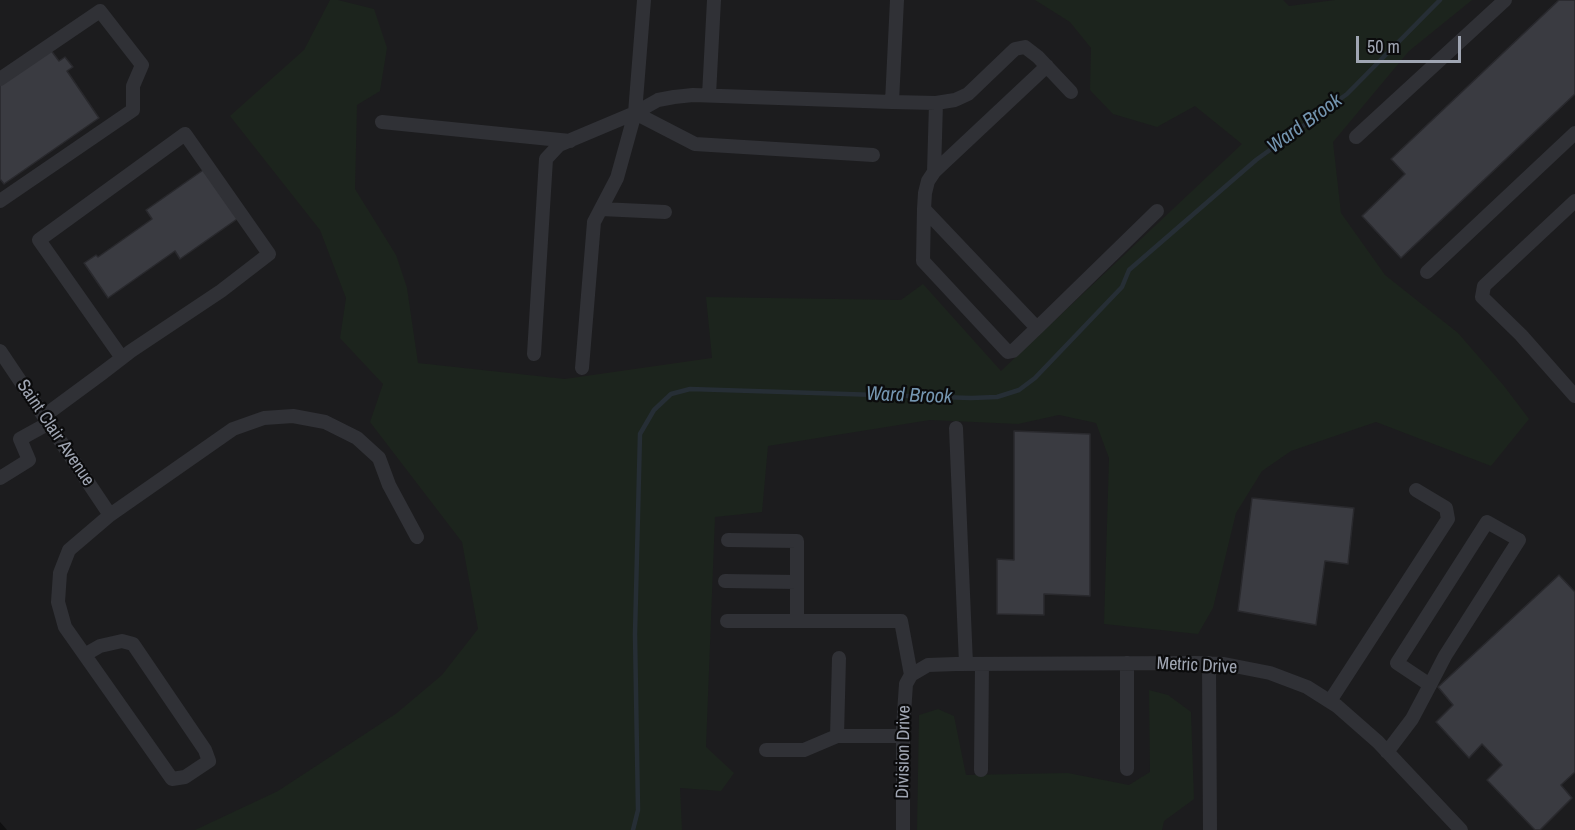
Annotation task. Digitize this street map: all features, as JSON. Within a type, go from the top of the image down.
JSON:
[{"type":"street","points":[[582,368],[594,222],[617,178],[635,113],[644,0]]},
{"type":"street","points":[[709,95],[714,0]]},
{"type":"street","points":[[892,102],[897,0]]},
{"type":"street","points":[[1356,137],[1505,0]]},
{"type":"street","points":[[0,79],[100,11],[142,66],[134,86],[133,110],[0,201]]},
{"type":"street","points":[[534,354],[546,159],[559,146],[635,113],[658,100],[693,95],[936,103],[955,100],[968,94],[1015,49],[1025,47],[1047,66],[1071,92]]},
{"type":"street","points":[[1047,66],[934,172],[928,181],[925,193],[923,261],[1005,349],[1008,352],[1013,351],[1157,211]]},
{"type":"street","points":[[934,172],[936,103]]},
{"type":"street","points":[[635,113],[695,144],[873,155]]},
{"type":"street","points":[[382,122],[570,141]]},
{"type":"street","points":[[1427,272],[1575,133]]},
{"type":"street","points":[[0,478],[29,460],[20,439],[122,358],[222,291],[269,254],[185,134],[39,240],[122,358]]},
{"type":"street","points":[[1575,201],[1484,286],[1482,297],[1521,335],[1575,396]]},
{"type":"street","points":[[601,209],[665,212]]},
{"type":"street","points":[[924,209],[1037,328]]},
{"type":"street","name":"Saint Clair Avenue","points":[[0,351],[110,514]]},
{"type":"street","points":[[86,654],[100,646],[122,641],[133,644],[205,750],[209,761],[185,777],[172,779],[65,627],[58,602],[60,573],[69,550],[110,514],[233,429],[264,418],[293,416],[324,422],[357,438],[379,459],[389,485],[417,537]]},
{"type":"street","points":[[956,429],[966,664]]},
{"type":"street","points":[[1330,701],[1448,519],[1446,508],[1416,490]]},
{"type":"street","points":[[1387,752],[1412,719],[1430,685],[1445,656],[1519,540],[1487,522],[1396,663],[1430,685]]},
{"type":"street","points":[[728,540],[797,541],[797,621]]},
{"type":"street","points":[[725,581],[797,582]]},
{"type":"street","points":[[727,621],[902,621],[911,675]]},
{"type":"street","points":[[837,736],[839,658]]},
{"type":"street","points":[[1127,663],[1127,769]]},
{"type":"street","name":"Metric Drive","points":[[911,675],[928,665],[1127,663],[1224,664],[1270,673],[1307,687],[1338,706],[1387,752],[1461,830]]},
{"type":"street","points":[[1209,663],[1210,830]]},
{"type":"street","points":[[981,770],[982,664]]},
{"type":"street","name":"Division Drive","points":[[903,830],[903,736],[906,684],[911,675]]},
{"type":"street","points":[[766,750],[804,750],[837,736],[903,736]]},
{"type":"shaded area","points":[[0,0],[1575,0],[1575,830],[7,830],[0,822]]},
{"type":"shaded area","points":[[330,0],[374,9],[387,48],[380,91],[357,105],[355,189],[396,255],[407,288],[418,363],[565,379],[712,358],[706,297],[901,300],[923,284],[1001,371],[1242,144],[1195,106],[1157,127],[1113,114],[1090,90],[1091,48],[1070,22],[1035,0],[1283,0],[1289,6],[1335,0],[1472,0],[1409,51],[1333,142],[1341,213],[1385,275],[1458,333],[1529,419],[1491,466],[1376,422],[1291,451],[1262,471],[1236,513],[1213,608],[1198,634],[1104,624],[1109,458],[1096,423],[1059,415],[1018,424],[930,420],[768,446],[762,512],[715,517],[706,747],[734,773],[721,791],[680,788],[682,830],[195,830],[278,791],[397,713],[442,675],[478,629],[462,542],[370,422],[383,384],[340,338],[346,298],[320,230],[230,116],[304,50]]},
{"type":"shaded area","points":[[1149,690],[1168,695],[1191,712],[1194,799],[1164,821],[1162,830],[917,830],[919,715],[938,709],[954,716],[966,775],[1068,773],[1129,785],[1150,772]]},
{"type":"building","points":[[1559,0],[1575,0],[1575,94],[1401,258],[1362,216],[1405,174],[1391,159]]},
{"type":"building","points":[[50,49],[59,61],[65,57],[73,67],[67,71],[99,118],[4,184],[0,179],[0,84]]},
{"type":"building","points":[[206,168],[240,217],[180,259],[175,251],[108,298],[84,263],[96,255],[98,257],[152,219],[146,210]]},
{"type":"building","points":[[1014,431],[1090,434],[1090,596],[1044,594],[1044,615],[997,614],[997,559],[1014,560]]},
{"type":"building","points":[[1252,498],[1354,508],[1348,564],[1325,561],[1316,625],[1238,611]]},
{"type":"building","points":[[1559,575],[1575,592],[1575,772],[1561,785],[1572,798],[1540,830],[1535,830],[1487,780],[1502,765],[1482,744],[1469,758],[1436,722],[1453,705],[1438,687]]},
{"type":"waterway","name":"Ward Brook","points":[[633,830],[638,810],[635,634],[640,434],[654,410],[671,394],[690,389],[971,398],[997,397],[1019,390],[1035,378],[1122,287],[1129,270],[1256,160],[1347,94],[1440,0]]}]
